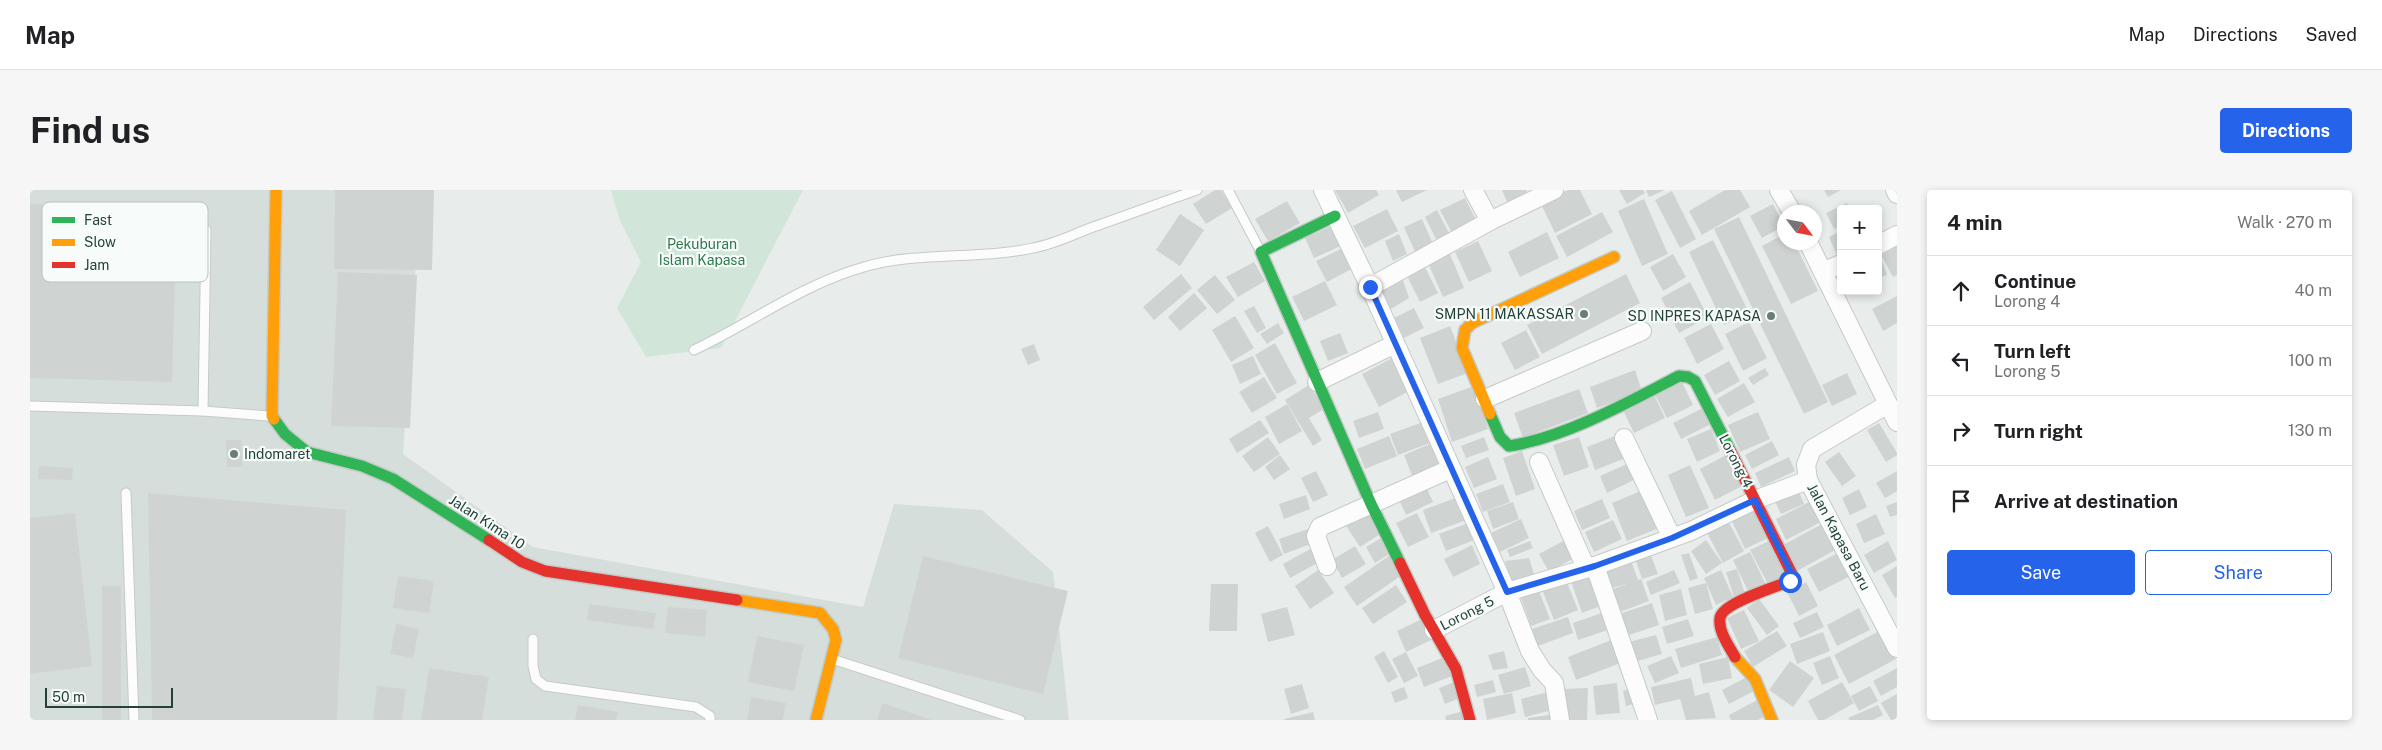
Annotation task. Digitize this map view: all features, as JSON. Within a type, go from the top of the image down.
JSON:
[{"type":"street","points":[[272,416],[276,190]]},
{"type":"street","points":[[1323,190],[1370,287],[1450,469],[1507,592],[1530,651],[1542,670],[1554,683],[1560,720]]},
{"type":"street","points":[[1473,190],[1490,221]]},
{"type":"street","points":[[1370,287],[1490,221],[1554,190]]},
{"type":"street","points":[[1779,190],[1788,205]]},
{"type":"street","points":[[1895,190],[1897,194]]},
{"type":"street","points":[[1335,216],[1261,252],[1371,504],[1434,630],[1456,669],[1470,720]]},
{"type":"street","points":[[1882,243],[1897,235]]},
{"type":"street","points":[[1812,250],[1897,422]]},
{"type":"street","points":[[1614,257],[1472,323],[1465,330],[1462,348],[1485,399],[1642,331]]},
{"type":"street","points":[[1823,272],[1837,266]]},
{"type":"street","points":[[1317,382],[1395,344]]},
{"type":"street","name":"Lorong 4","points":[[1485,399],[1500,437],[1509,446],[1530,443],[1613,410],[1679,376],[1688,377],[1695,381],[1792,578],[1790,581],[1731,605],[1721,613],[1719,620],[1724,637],[1738,662],[1755,679],[1772,720]]},
{"type":"street","name":"Jalan Kapasa Baru","points":[[1888,404],[1812,449],[1806,465],[1808,480],[1897,648]]},
{"type":"street","name":"Jalan Kima 10","points":[[272,416],[285,434],[307,452],[362,466],[393,479],[522,562],[546,571],[820,613],[833,629],[836,640],[816,720]]},
{"type":"street","points":[[1624,438],[1672,538]]},
{"type":"street","points":[[1539,462],[1591,567],[1648,720]]},
{"type":"street","points":[[1327,566],[1316,536],[1317,530],[1326,523],[1450,469]]},
{"type":"street","name":"Lorong 5","points":[[1434,630],[1507,592],[1591,567],[1672,538],[1755,500],[1808,480]]},
{"type":"lane","points":[[694,350],[810,287],[864,266],[1031,249],[1065,240],[1087,230],[1197,190]]},
{"type":"lane","points":[[1228,190],[1261,252]]},
{"type":"lane","points":[[203,412],[205,282]]},
{"type":"lane","points":[[30,406],[272,416]]},
{"type":"lane","points":[[126,493],[134,720]]},
{"type":"lane","points":[[533,639],[533,666],[536,679],[545,686],[696,707],[710,716],[710,720]]},
{"type":"lane","points":[[832,659],[1020,720]]},
{"type":"shaded area","points":[[30,190],[421,190],[403,454],[533,547],[863,607],[894,504],[982,510],[1053,572],[1069,720],[30,720]]},
{"type":"green space","name":"Pekuburan Islam Kapasa","points":[[611,190],[803,190],[721,348],[646,357],[617,308],[641,262],[620,221]]},
{"type":"building","points":[[335,190],[434,190],[432,270],[334,269]]},
{"type":"building","points":[[1215,190],[1221,190],[1232,208],[1206,224],[1193,204]]},
{"type":"building","points":[[1335,190],[1376,190],[1379,195],[1348,213]]},
{"type":"building","points":[[1396,190],[1427,190],[1402,202]]},
{"type":"building","points":[[1502,190],[1526,190],[1528,193],[1507,202]]},
{"type":"building","points":[[1568,190],[1580,190],[1592,214],[1555,233],[1541,204]]},
{"type":"building","points":[[1619,190],[1643,190],[1645,193],[1627,204]]},
{"type":"building","points":[[1646,190],[1665,190],[1649,197]]},
{"type":"building","points":[[1725,190],[1740,190],[1750,207],[1702,235],[1689,211]]},
{"type":"building","points":[[1824,190],[1841,190],[1828,197]]},
{"type":"building","points":[[1672,191],[1696,239],[1680,248],[1655,200]]},
{"type":"building","points":[[1465,198],[1476,220],[1452,233],[1440,210]]},
{"type":"building","points":[[1644,199],[1668,254],[1642,266],[1618,211]]},
{"type":"building","points":[[1287,201],[1300,223],[1268,241],[1255,219]]},
{"type":"building","points":[[30,204],[42,204],[42,282],[175,282],[172,382],[30,378]]},
{"type":"building","points":[[1773,204],[1777,212],[1777,230],[1762,238],[1750,216]]},
{"type":"building","points":[[1837,208],[1837,228],[1834,229],[1826,213]]},
{"type":"building","points":[[1387,209],[1398,231],[1365,248],[1353,226]]},
{"type":"building","points":[[1437,210],[1449,233],[1436,239],[1425,217]]},
{"type":"building","points":[[1602,212],[1613,232],[1567,257],[1556,236]]},
{"type":"building","points":[[1180,214],[1204,230],[1180,266],[1156,250]]},
{"type":"building","name":"SD INPRES KAPASA","points":[[1739,217],[1828,402],[1804,414],[1714,229]]},
{"type":"building","points":[[1422,219],[1433,244],[1415,252],[1404,227]]},
{"type":"building","points":[[1334,225],[1343,245],[1314,258],[1305,238]]},
{"type":"building","points":[[1547,232],[1559,258],[1520,277],[1508,252]]},
{"type":"building","points":[[1837,233],[1837,256],[1829,237]]},
{"type":"building","points":[[1399,234],[1407,254],[1393,261],[1385,241]]},
{"type":"building","points":[[1777,238],[1777,250],[1798,250],[1818,291],[1791,304],[1762,246]]},
{"type":"building","points":[[1713,240],[1749,313],[1724,325],[1689,252]]},
{"type":"building","points":[[1478,241],[1492,271],[1469,282],[1455,252]]},
{"type":"building","points":[[1347,246],[1357,266],[1327,282],[1316,261]]},
{"type":"building","points":[[1897,246],[1897,275],[1893,277],[1882,254]]},
{"type":"building","points":[[1450,254],[1464,288],[1443,297],[1428,263]]},
{"type":"building","points":[[1673,254],[1686,277],[1663,291],[1650,267]]},
{"type":"building","points":[[1882,261],[1887,275],[1882,277]]},
{"type":"building","points":[[1254,262],[1265,281],[1238,297],[1226,277]]},
{"type":"building","points":[[1424,265],[1438,293],[1420,302],[1406,274]]},
{"type":"building","points":[[338,272],[417,275],[410,428],[331,426]]},
{"type":"building","points":[[1181,274],[1192,288],[1154,320],[1143,307]]},
{"type":"building","name":"SMPN 11 MAKASSAR","points":[[1626,274],[1640,303],[1542,354],[1527,325]]},
{"type":"building","points":[[1215,275],[1235,300],[1217,314],[1197,290]]},
{"type":"building","points":[[1402,277],[1409,298],[1389,310],[1380,286]]},
{"type":"building","points":[[1325,281],[1337,305],[1304,321],[1292,297]]},
{"type":"building","points":[[1690,282],[1708,317],[1679,333],[1661,298]]},
{"type":"building","points":[[1194,293],[1207,308],[1180,331],[1168,317]]},
{"type":"building","points":[[1897,296],[1897,323],[1883,331],[1872,309]]},
{"type":"building","points":[[1254,306],[1266,328],[1257,333],[1244,311]]},
{"type":"building","points":[[1414,308],[1424,328],[1404,338],[1394,318]]},
{"type":"building","points":[[1235,316],[1254,348],[1231,362],[1212,330]]},
{"type":"building","points":[[1749,322],[1767,358],[1743,371],[1725,334]]},
{"type":"building","points":[[1278,323],[1284,333],[1267,344],[1260,334]]},
{"type":"building","points":[[1711,324],[1724,349],[1697,364],[1684,338]]},
{"type":"building","points":[[1450,326],[1468,373],[1438,384],[1420,338]]},
{"type":"building","points":[[1526,330],[1540,357],[1515,370],[1501,343]]},
{"type":"building","points":[[1340,333],[1348,353],[1328,361],[1320,341]]},
{"type":"building","points":[[1275,343],[1297,383],[1277,394],[1255,355]]},
{"type":"building","points":[[1034,344],[1040,360],[1028,365],[1021,349]]},
{"type":"building","points":[[1253,356],[1261,374],[1240,384],[1232,365]]},
{"type":"building","points":[[1396,356],[1413,389],[1379,407],[1362,374]]},
{"type":"building","points":[[1729,361],[1740,381],[1715,395],[1704,375]]},
{"type":"building","points":[[1765,368],[1769,375],[1753,385],[1748,378]]},
{"type":"building","points":[[1635,370],[1642,391],[1597,408],[1590,387]]},
{"type":"building","points":[[1847,373],[1857,394],[1832,406],[1822,385]]},
{"type":"building","points":[[1264,377],[1277,398],[1252,413],[1239,392]]},
{"type":"building","points":[[1682,382],[1693,405],[1667,418],[1655,395]]},
{"type":"building","points":[[1744,383],[1755,402],[1728,417],[1717,399]]},
{"type":"building","points":[[1309,385],[1324,409],[1309,418],[1322,440],[1313,446],[1285,400]]},
{"type":"building","points":[[1474,386],[1488,429],[1452,442],[1438,399]]},
{"type":"building","points":[[1579,389],[1588,413],[1523,438],[1514,413]]},
{"type":"building","points":[[1654,395],[1665,418],[1634,433],[1623,410]]},
{"type":"building","points":[[1287,404],[1302,431],[1279,444],[1265,417]]},
{"type":"building","points":[[1703,408],[1711,424],[1681,439],[1673,423]]},
{"type":"building","points":[[1378,412],[1384,429],[1359,438],[1353,421]]},
{"type":"building","points":[[1758,412],[1770,439],[1740,452],[1728,425]]},
{"type":"building","points":[[1260,420],[1269,433],[1237,453],[1229,439]]},
{"type":"building","points":[[1423,422],[1430,443],[1398,455],[1390,434]]},
{"type":"building","points":[[1879,423],[1897,453],[1897,455],[1886,462],[1867,430]]},
{"type":"building","points":[[1711,429],[1720,451],[1697,462],[1687,439]]},
{"type":"building","points":[[1389,436],[1397,456],[1365,469],[1357,449]]},
{"type":"building","points":[[1615,436],[1623,459],[1595,470],[1587,447]]},
{"type":"building","points":[[1268,437],[1280,454],[1254,472],[1242,456]]},
{"type":"building","points":[[1484,437],[1489,450],[1466,458],[1461,446]]},
{"type":"building","points":[[1579,437],[1589,467],[1564,476],[1553,445]]},
{"type":"building","name":"Indomaret","points":[[226,440],[241,440],[242,467],[227,467]]},
{"type":"building","points":[[1437,441],[1446,464],[1413,478],[1404,455]]},
{"type":"building","points":[[1772,441],[1779,455],[1752,469],[1745,455]]},
{"type":"building","points":[[1522,451],[1535,489],[1516,496],[1503,458]]},
{"type":"building","points":[[1839,452],[1856,476],[1842,486],[1825,462]]},
{"type":"building","points":[[1280,455],[1290,469],[1274,480],[1265,467]]},
{"type":"building","points":[[1726,455],[1742,486],[1715,500],[1700,469]]},
{"type":"building","points":[[1488,457],[1497,479],[1474,488],[1465,467]]},
{"type":"building","points":[[1789,457],[1795,471],[1761,487],[1755,473]]},
{"type":"building","points":[[1629,463],[1636,479],[1607,493],[1600,476]]},
{"type":"building","points":[[1690,465],[1709,508],[1686,517],[1668,475]]},
{"type":"building","points":[[39,466],[73,468],[72,480],[38,479]]},
{"type":"building","points":[[1316,471],[1328,495],[1313,502],[1301,478]]},
{"type":"building","points":[[1897,471],[1897,491],[1885,498],[1876,483]]},
{"type":"building","points":[[1424,482],[1433,502],[1406,515],[1397,495]]},
{"type":"building","points":[[1503,484],[1510,502],[1483,512],[1476,494]]},
{"type":"building","points":[[1797,487],[1804,504],[1781,514],[1773,497]]},
{"type":"building","points":[[1859,489],[1867,507],[1850,515],[1842,498]]},
{"type":"building","points":[[1643,490],[1659,528],[1627,541],[1612,503]]},
{"type":"building","points":[[148,493],[346,510],[337,720],[152,720]]},
{"type":"building","points":[[1306,495],[1310,509],[1284,519],[1279,504]]},
{"type":"building","points":[[1461,496],[1469,519],[1431,533],[1423,510]]},
{"type":"building","points":[[1602,499],[1610,518],[1582,530],[1574,511]]},
{"type":"building","points":[[1813,500],[1823,521],[1786,540],[1776,519]]},
{"type":"building","points":[[1513,502],[1519,519],[1493,529],[1487,511]]},
{"type":"building","points":[[1897,502],[1897,515],[1890,517],[1886,506]]},
{"type":"building","points":[[1753,503],[1770,537],[1745,549],[1729,515]]},
{"type":"building","points":[[1368,510],[1382,533],[1360,547],[1345,524]]},
{"type":"building","points":[[75,513],[92,666],[30,674],[30,518]]},
{"type":"building","points":[[1417,513],[1429,537],[1408,547],[1396,523]]},
{"type":"building","points":[[1876,514],[1885,534],[1864,543],[1856,524]]},
{"type":"building","points":[[1521,519],[1529,538],[1500,552],[1491,533]]},
{"type":"building","points":[[1727,519],[1744,551],[1723,563],[1706,531]]},
{"type":"building","points":[[1613,520],[1622,539],[1594,552],[1585,532]]},
{"type":"building","points":[[1471,522],[1477,539],[1446,551],[1439,534]]},
{"type":"building","points":[[1824,523],[1837,549],[1797,571],[1783,545]]},
{"type":"building","points":[[1268,526],[1283,555],[1270,562],[1255,533]]},
{"type":"building","points":[[1311,528],[1316,542],[1284,554],[1279,539]]},
{"type":"building","points":[[1383,537],[1392,552],[1375,563],[1366,547]]},
{"type":"building","points":[[1567,539],[1576,557],[1549,572],[1539,554]]},
{"type":"building","points":[[1773,539],[1790,573],[1768,584],[1750,550]]},
{"type":"building","points":[[1706,540],[1722,563],[1706,574],[1691,551]]},
{"type":"building","points":[[1530,541],[1533,548],[1510,557],[1507,550]]},
{"type":"building","points":[[1888,541],[1897,560],[1874,573],[1864,555]]},
{"type":"building","points":[[1472,545],[1480,564],[1453,577],[1444,559]]},
{"type":"building","points":[[1355,546],[1366,564],[1342,578],[1332,560]]},
{"type":"building","points":[[1314,547],[1321,561],[1290,578],[1283,564]]},
{"type":"building","points":[[1649,550],[1658,574],[1642,579],[1634,555]]},
{"type":"building","points":[[1750,552],[1766,585],[1749,593],[1733,560]]},
{"type":"building","points":[[1689,553],[1698,578],[1690,581],[1681,555]]},
{"type":"building","points":[[1838,553],[1850,576],[1819,592],[1807,569]]},
{"type":"building","points":[[1629,555],[1638,580],[1641,579],[1649,601],[1617,613],[1608,591],[1629,583],[1612,588],[1604,564]]},
{"type":"building","points":[[923,556],[1068,591],[1043,694],[898,658]]},
{"type":"building","points":[[1389,556],[1402,575],[1357,606],[1344,587]]},
{"type":"building","points":[[1529,558],[1534,574],[1511,581],[1505,561]]},
{"type":"building","points":[[1897,566],[1897,597],[1895,598],[1882,575]]},
{"type":"building","points":[[1737,569],[1745,594],[1734,597],[1726,572]]},
{"type":"building","points":[[1318,570],[1334,593],[1310,609],[1295,586]]},
{"type":"building","points":[[1674,570],[1680,583],[1651,595],[1646,582]]},
{"type":"building","points":[[1721,570],[1733,597],[1716,605],[1704,578]]},
{"type":"building","points":[[1590,572],[1603,605],[1582,613],[1571,581]]},
{"type":"building","points":[[1564,575],[1578,610],[1554,620],[1540,584]]},
{"type":"building","points":[[398,576],[434,581],[429,613],[393,608]]},
{"type":"building","points":[[1806,582],[1818,606],[1799,616],[1787,592]]},
{"type":"building","points":[[1706,583],[1713,609],[1695,614],[1688,588]]},
{"type":"building","points":[[1211,584],[1238,584],[1237,631],[1209,631]]},
{"type":"building","points":[[1396,585],[1407,602],[1373,624],[1362,608]]},
{"type":"building","points":[[102,586],[121,586],[121,720],[102,720]]},
{"type":"building","points":[[1681,589],[1687,615],[1665,621],[1659,595]]},
{"type":"building","points":[[1539,591],[1550,619],[1531,626],[1521,598]]},
{"type":"building","points":[[1759,599],[1779,626],[1767,635],[1747,608]]},
{"type":"building","points":[[1652,603],[1659,625],[1623,637],[1616,615]]},
{"type":"building","points":[[589,604],[656,613],[653,629],[587,620]]},
{"type":"building","points":[[668,607],[707,610],[705,637],[665,633]]},
{"type":"building","points":[[1287,607],[1295,635],[1268,642],[1261,614]]},
{"type":"building","points":[[1859,608],[1870,630],[1837,646],[1827,625]]},
{"type":"building","points":[[1744,610],[1759,641],[1741,649],[1727,618]]},
{"type":"building","points":[[1817,612],[1824,627],[1800,638],[1793,623]]},
{"type":"building","points":[[1602,613],[1608,630],[1578,640],[1573,623]]},
{"type":"building","points":[[1568,617],[1573,633],[1538,646],[1532,629]]},
{"type":"building","points":[[1422,619],[1431,640],[1406,652],[1397,631]]},
{"type":"building","points":[[1688,619],[1694,636],[1667,644],[1662,627]]},
{"type":"building","points":[[396,624],[419,629],[413,658],[390,654]]},
{"type":"building","points":[[1881,630],[1896,659],[1849,684],[1834,655]]},
{"type":"building","points":[[1777,631],[1787,646],[1753,667],[1744,651]]},
{"type":"building","points":[[1823,632],[1830,651],[1797,664],[1790,644]]},
{"type":"building","points":[[1656,635],[1662,654],[1634,662],[1629,642]]},
{"type":"building","points":[[757,636],[804,645],[794,691],[748,682]]},
{"type":"building","points":[[1717,637],[1722,655],[1681,668],[1675,649]]},
{"type":"building","points":[[1614,639],[1623,662],[1576,680],[1568,657]]},
{"type":"building","points":[[1384,651],[1398,677],[1388,683],[1374,657]]},
{"type":"building","points":[[1504,651],[1508,668],[1493,670],[1488,655]]},
{"type":"building","points":[[1406,652],[1418,676],[1404,683],[1392,659]]},
{"type":"building","points":[[1671,656],[1679,673],[1655,683],[1647,666]]},
{"type":"building","points":[[1830,656],[1839,678],[1822,685],[1813,663]]},
{"type":"building","points":[[1445,657],[1452,676],[1424,687],[1417,668]]},
{"type":"building","points":[[1728,657],[1732,678],[1703,684],[1699,664]]},
{"type":"building","points":[[1790,661],[1814,678],[1793,707],[1769,690]]},
{"type":"building","points":[[1525,667],[1531,686],[1504,694],[1498,675]]},
{"type":"building","points":[[429,668],[489,677],[482,720],[421,720]]},
{"type":"building","points":[[1897,668],[1897,687],[1881,696],[1873,681]]},
{"type":"building","points":[[1749,676],[1756,690],[1729,704],[1722,690]]},
{"type":"building","points":[[1691,678],[1695,696],[1709,692],[1716,718],[1686,720],[1680,699],[1655,705],[1651,687]]},
{"type":"building","points":[[1493,680],[1496,692],[1477,697],[1474,685]]},
{"type":"building","points":[[1454,682],[1460,698],[1445,704],[1439,688]]},
{"type":"building","points":[[1842,682],[1854,703],[1824,720],[1818,720],[1808,701]]},
{"type":"building","points":[[1617,683],[1620,713],[1596,715],[1593,686]]},
{"type":"building","points":[[1302,684],[1309,708],[1291,714],[1284,689]]},
{"type":"building","points":[[377,686],[406,689],[402,720],[373,720]]},
{"type":"building","points":[[1870,686],[1878,701],[1859,711],[1851,696]]},
{"type":"building","points":[[1404,687],[1408,698],[1395,703],[1391,692]]},
{"type":"building","points":[[1588,688],[1587,720],[1562,720],[1562,689]]},
{"type":"building","points":[[1629,689],[1633,704],[1626,706],[1623,691]]},
{"type":"building","points":[[1551,691],[1556,709],[1525,717],[1521,699]]},
{"type":"building","points":[[1512,693],[1516,713],[1487,720],[1483,699]]},
{"type":"building","points":[[1897,694],[1897,720],[1891,720],[1881,703]]},
{"type":"building","points":[[751,697],[786,703],[783,720],[747,720]]},
{"type":"building","points":[[1759,699],[1768,715],[1758,720],[1731,720],[1729,715]]},
{"type":"building","points":[[882,703],[932,720],[877,720]]},
{"type":"building","points":[[578,705],[618,712],[616,720],[575,720]]},
{"type":"building","points":[[1878,705],[1883,715],[1873,720],[1849,720],[1848,718]]},
{"type":"building","points":[[1464,711],[1466,720],[1446,720],[1445,716]]},
{"type":"building","points":[[1313,712],[1315,720],[1284,720],[1284,719]]},
{"type":"building","points":[[1556,714],[1557,720],[1528,720],[1528,718]]},
{"type":"traffic: fast","points":[[1335,216],[1261,252],[1371,504],[1400,563]]},
{"type":"traffic: fast","points":[[1490,414],[1500,437],[1509,446],[1530,442],[1574,427],[1596,418],[1679,376],[1688,377],[1695,381],[1731,452]]},
{"type":"traffic: fast","points":[[274,419],[285,434],[307,452],[362,466],[393,479],[489,540]]},
{"type":"traffic: slow","points":[[274,419],[272,416],[276,190]]},
{"type":"traffic: slow","points":[[1490,414],[1462,348],[1465,330],[1472,323],[1614,257]]},
{"type":"traffic: slow","points":[[737,600],[820,613],[833,629],[836,640],[816,720]]},
{"type":"traffic: slow","points":[[1735,657],[1755,679],[1772,720]]},
{"type":"traffic: jam","points":[[1731,452],[1792,574],[1790,581],[1739,601],[1723,612],[1720,618],[1721,628],[1735,657]]},
{"type":"traffic: jam","points":[[489,540],[522,562],[545,571],[737,600]]},
{"type":"traffic: jam","points":[[1400,563],[1425,615],[1456,669],[1470,720]]},
{"type":"place","name":"SMPN 11 MAKASSAR","points":[[1584,314]]},
{"type":"place","name":"SD INPRES KAPASA","points":[[1771,316]]},
{"type":"place","name":"Indomaret","points":[[234,454]]},
{"type":"route","points":[[1370,287],[1450,469],[1507,592],[1548,578],[1595,566],[1691,531],[1755,500],[1792,574],[1790,581]]}]
